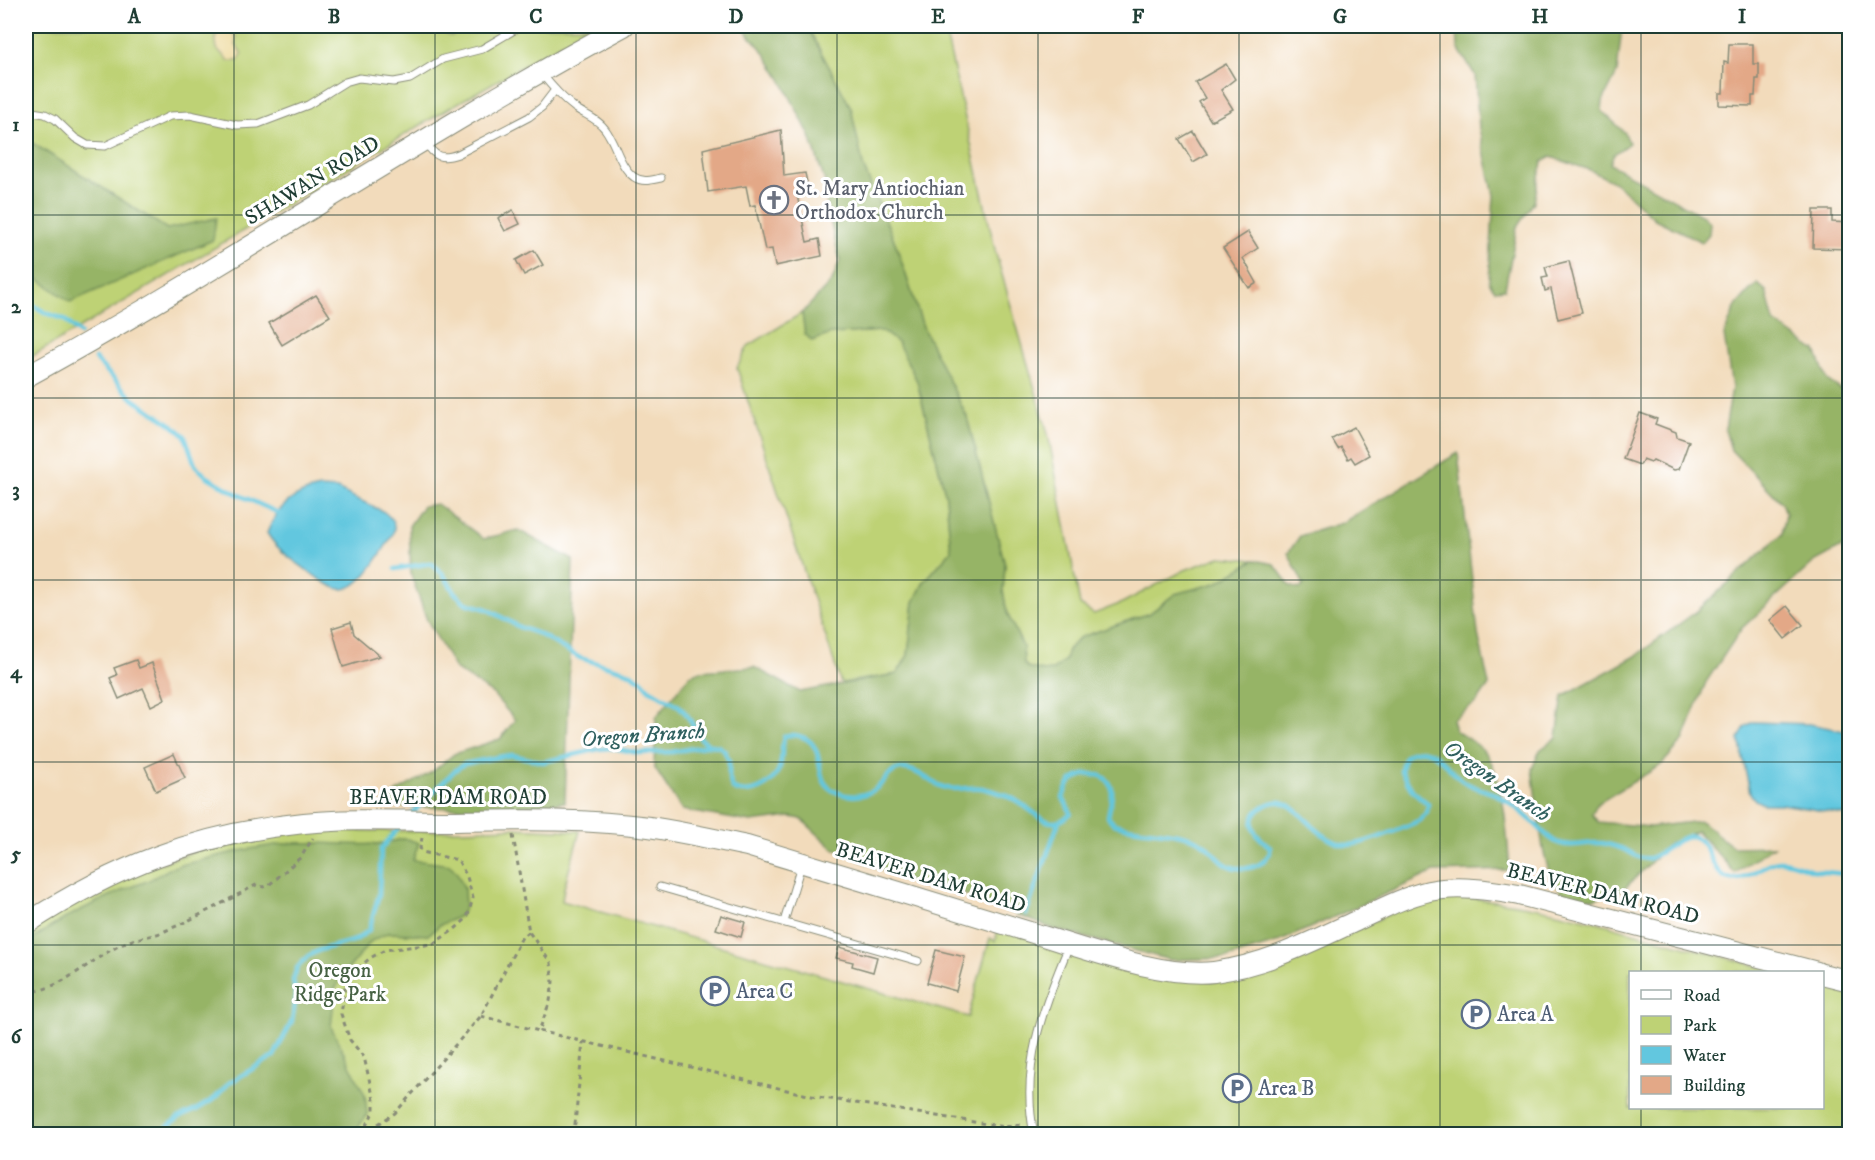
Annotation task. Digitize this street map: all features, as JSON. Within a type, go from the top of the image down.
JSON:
[{"type":"street","name":"SHAWAN ROAD","points":[[26,377],[120,324],[540,71],[624,26]]},
{"type":"street","name":"BEAVER DAM ROAD","points":[[26,924],[98,881],[178,848],[220,836],[295,824],[511,820],[594,822],[647,827],[708,837],[801,862],[1070,944],[1167,970],[1191,973],[1213,972],[1265,961],[1292,951],[1406,897],[1431,890],[1487,889],[1585,910],[1813,971]]},
{"type":"street","points":[[1824,974],[1850,981]]},
{"type":"lane","points":[[26,111],[45,114],[55,119],[75,138],[87,145],[105,146],[170,116],[190,115],[237,124],[258,124],[308,105],[345,82],[359,78],[394,82],[410,79],[443,58],[482,49],[521,26]]},
{"type":"lane","points":[[540,71],[555,90],[605,128],[634,177],[645,182],[661,178]]},
{"type":"lane","points":[[424,140],[431,151],[438,156],[447,158],[458,154],[529,117],[542,108],[555,90]]},
{"type":"lane","points":[[784,922],[801,862]]},
{"type":"lane","points":[[660,886],[918,962]]},
{"type":"lane","points":[[1034,1134],[1029,1087],[1031,1059],[1049,994],[1070,944]]},
{"type":"path","points":[[511,820],[529,932],[551,963],[554,982],[539,1031]]},
{"type":"path","points":[[363,1134],[374,1110],[374,1100],[364,1057],[350,1040],[341,1014],[345,987],[358,969],[370,958],[385,950],[433,944],[455,929],[467,918],[473,898],[467,877],[458,860],[422,852],[420,848],[424,821]]},
{"type":"path","points":[[26,992],[63,980],[126,942],[162,933],[256,885],[264,887],[269,885],[301,857],[314,836]]},
{"type":"path","points":[[363,1134],[395,1113],[481,1016],[522,937],[529,932]]},
{"type":"path","points":[[481,1016],[812,1096],[1005,1127],[1031,1121]]},
{"type":"path","points":[[574,1134],[583,1042]]},
{"type":"green space","points":[[26,26],[593,26],[451,107],[26,360]]},
{"type":"green space","points":[[741,26],[807,26],[851,108],[863,166],[896,245],[924,330],[967,417],[1005,565],[1003,591],[1007,613],[1023,647],[1024,663],[1027,667],[1042,671],[1053,670],[1065,660],[1068,650],[1079,638],[1150,613],[1175,594],[1217,583],[1254,560],[1274,564],[1290,586],[1300,589],[1304,585],[1288,553],[1300,536],[1342,523],[1458,453],[1478,634],[1489,685],[1477,702],[1452,720],[1455,730],[1482,749],[1490,759],[1496,773],[1504,806],[1510,870],[1434,872],[1276,943],[1227,958],[1170,960],[1054,929],[950,889],[919,886],[833,848],[801,819],[791,817],[751,822],[682,810],[654,767],[656,717],[690,675],[700,671],[754,667],[800,692],[897,674],[908,655],[914,602],[924,582],[951,551],[946,497],[917,381],[898,343],[882,331],[831,334],[812,341],[805,334],[802,313],[832,281],[840,260],[827,208],[826,185],[810,136],[781,79],[764,52]]},
{"type":"green space","points":[[807,26],[944,26],[996,254],[1048,434],[1080,605],[1094,614],[1122,603],[1185,570],[1220,557],[1254,560],[1217,583],[1175,594],[1150,613],[1079,638],[1068,650],[1065,660],[1053,670],[1042,671],[1027,667],[1024,663],[1023,647],[1007,613],[1003,591],[1005,565],[967,417],[924,330],[896,245],[863,166],[851,108]]},
{"type":"green space","points":[[1457,26],[1622,26],[1617,73],[1603,101],[1602,111],[1625,133],[1629,143],[1613,155],[1610,164],[1703,216],[1710,223],[1709,234],[1702,242],[1655,219],[1617,184],[1590,170],[1551,157],[1542,162],[1534,202],[1517,227],[1505,289],[1495,290],[1489,282],[1494,195],[1479,129],[1475,75],[1458,48]]},
{"type":"green space","points":[[26,139],[167,229],[216,218],[213,240],[70,302],[26,270]]},
{"type":"green space","points":[[1758,284],[1766,291],[1774,322],[1816,351],[1827,380],[1849,395],[1849,543],[1814,562],[1742,628],[1706,682],[1683,741],[1661,765],[1597,804],[1592,814],[1598,822],[1650,827],[1701,821],[1733,847],[1773,846],[1735,873],[1697,831],[1669,844],[1625,888],[1594,899],[1562,893],[1550,876],[1543,849],[1532,769],[1540,750],[1557,737],[1563,696],[1634,657],[1697,611],[1782,534],[1786,513],[1782,503],[1731,450],[1725,430],[1732,388],[1724,335],[1736,306]]},
{"type":"green space","points":[[802,313],[805,334],[812,341],[831,334],[882,331],[898,343],[917,381],[946,497],[951,551],[924,582],[914,602],[908,656],[897,674],[841,683],[737,368],[748,346]]},
{"type":"green space","points":[[437,504],[484,539],[518,530],[573,560],[565,802],[497,809],[380,806],[396,792],[432,772],[454,754],[500,739],[515,720],[493,694],[455,669],[427,620],[411,575],[409,526],[423,506]]},
{"type":"green space","name":"Oregon Ridge Park","points":[[511,828],[580,831],[562,901],[968,1017],[990,938],[995,941],[998,930],[1213,981],[1270,969],[1395,912],[1433,899],[1474,898],[1557,912],[1775,971],[1629,971],[1629,1109],[1824,1109],[1824,985],[1849,992],[1849,1134],[26,1134],[26,932],[110,885],[171,859],[234,841],[304,831],[431,831]]},
{"type":"green space","points":[[401,839],[419,843],[413,860],[450,865],[457,873],[464,888],[465,907],[460,916],[440,925],[428,935],[388,933],[371,941],[335,989],[331,1027],[365,1095],[367,1114],[354,1134],[26,1134],[26,944],[84,908],[177,866],[280,844],[375,844]]},
{"type":"sand","points":[[433,26],[478,26],[474,33],[459,32],[451,36]]},
{"type":"sand","points":[[223,30],[228,30],[236,36],[236,45],[242,54],[238,61],[229,61],[217,49],[215,36]]},
{"type":"water","points":[[320,488],[337,489],[384,512],[393,522],[392,536],[377,560],[364,577],[349,588],[337,588],[319,579],[286,554],[267,533],[276,516],[287,503],[302,493]]},
{"type":"water","points":[[1753,722],[1810,724],[1849,732],[1849,815],[1781,804],[1763,804],[1755,800],[1750,793],[1739,739],[1745,727]]},
{"type":"building","points":[[1729,44],[1753,44],[1753,64],[1759,64],[1759,79],[1756,79],[1752,106],[1719,105],[1719,93],[1723,93],[1724,62],[1728,63]]},
{"type":"building","points":[[1226,64],[1235,79],[1221,90],[1233,109],[1211,121],[1199,102],[1205,98],[1195,82]]},
{"type":"building","name":"St. Mary Antiochian Orthodox Church","points":[[781,130],[784,176],[805,173],[809,192],[797,195],[807,242],[819,239],[822,256],[775,266],[772,249],[765,250],[755,205],[750,206],[746,186],[708,192],[703,149]]},
{"type":"building","points":[[1193,131],[1207,154],[1193,162],[1179,139]]},
{"type":"building","points":[[513,210],[520,224],[505,231],[498,218]]},
{"type":"building","points":[[1814,210],[1832,210],[1832,222],[1850,223],[1850,249],[1813,248]]},
{"type":"building","points":[[1248,232],[1258,248],[1243,258],[1257,283],[1249,288],[1223,248]]},
{"type":"building","points":[[534,250],[543,265],[524,275],[516,260]]},
{"type":"building","points":[[1569,261],[1582,313],[1558,319],[1551,289],[1545,291],[1542,278],[1548,277],[1545,267]]},
{"type":"building","points":[[316,295],[330,316],[282,345],[269,323]]},
{"type":"building","points":[[1640,413],[1657,419],[1655,424],[1676,432],[1677,437],[1689,441],[1679,469],[1674,470],[1653,460],[1651,462],[1643,459],[1640,465],[1623,459]]},
{"type":"building","points":[[1354,427],[1369,455],[1355,463],[1351,457],[1348,459],[1341,447],[1338,449],[1332,439]]},
{"type":"building","points":[[1787,606],[1803,625],[1785,639],[1770,620]]},
{"type":"building","points":[[351,622],[354,634],[380,656],[343,667],[332,628]]},
{"type":"building","points":[[136,660],[139,668],[152,663],[165,699],[151,706],[143,688],[119,699],[110,678],[117,675],[114,668]]},
{"type":"building","points":[[174,754],[185,778],[156,791],[145,767]]},
{"type":"building","points":[[721,915],[745,922],[741,937],[716,929]]},
{"type":"building","points":[[839,947],[877,957],[873,972],[852,966],[853,962],[836,958]]},
{"type":"building","points":[[936,950],[965,957],[956,991],[927,983]]},
{"type":"waterway","points":[[26,301],[46,313],[64,319],[80,334]]},
{"type":"waterway","points":[[95,359],[133,399],[185,436],[195,465],[206,476],[235,493],[283,515]]},
{"type":"waterway","points":[[395,569],[431,563],[466,603],[487,609],[519,627],[539,634],[580,658],[628,672],[642,681],[649,689],[679,706],[701,739],[710,745]]},
{"type":"waterway","name":"Oregon Branch","points":[[411,815],[454,771],[464,764],[512,755],[543,762],[599,749],[614,748],[638,753],[672,752],[710,745],[718,746],[724,750],[729,761],[732,788],[738,791],[752,791],[765,786],[776,775],[780,765],[784,736],[794,735],[808,740],[815,748],[826,785],[836,792],[853,796],[874,790],[893,772],[906,769],[946,788],[982,788],[1002,794],[1016,800],[1039,817],[1057,822],[1071,813],[1063,798],[1071,781],[1092,774],[1102,776],[1110,783],[1112,789],[1108,817],[1114,824],[1193,838],[1208,847],[1224,863],[1238,868],[1248,868],[1260,864],[1270,853],[1270,847],[1254,830],[1253,824],[1253,819],[1260,809],[1270,803],[1281,802],[1288,805],[1326,837],[1346,845],[1372,839],[1420,820],[1427,812],[1428,804],[1412,790],[1401,771],[1406,756],[1411,752],[1423,751],[1430,752],[1442,760],[1467,783],[1507,801],[1558,843],[1565,845],[1607,844],[1646,859],[1689,836],[1701,842],[1716,869],[1727,878],[1741,878],[1778,861],[1818,871],[1850,874]]},
{"type":"waterway","points":[[1026,914],[1059,821]]},
{"type":"waterway","name":"Oregon Branch","points":[[159,1134],[178,1118],[214,1099],[229,1083],[274,1056],[292,1021],[296,997],[293,980],[297,968],[308,956],[320,950],[356,940],[369,930],[379,894],[381,849],[399,827]]},
{"type":"place","name":"St. Mary Antiochian Orthodox Church","points":[[774,200]]},
{"type":"place","name":"Area C","points":[[715,991]]},
{"type":"place","name":"Area A","points":[[1476,1014]]},
{"type":"place","name":"Area B","points":[[1237,1088]]}]
